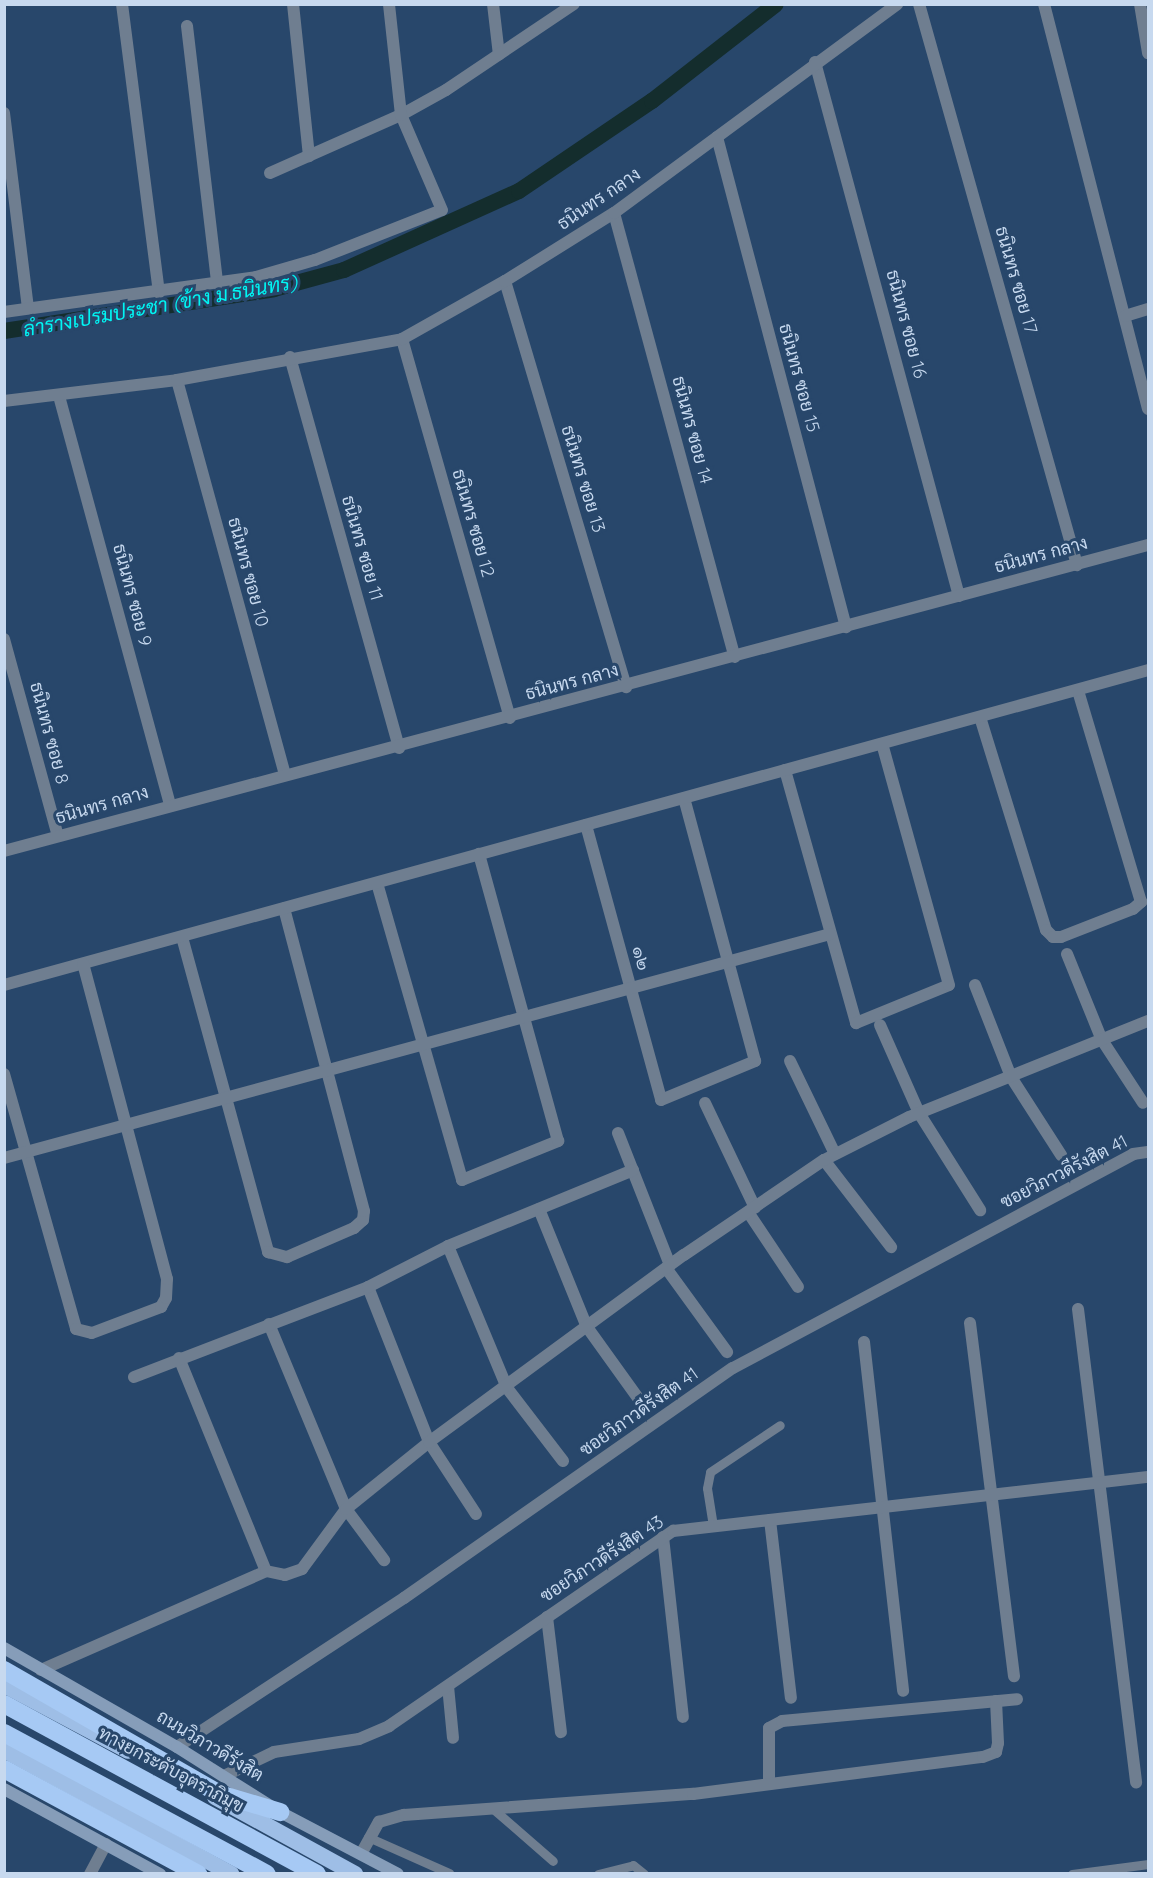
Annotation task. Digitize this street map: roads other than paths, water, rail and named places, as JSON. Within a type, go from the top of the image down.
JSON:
[{"type":"highway","points":[[10,1678],[220,1794],[280,1812]]},
{"type":"highway","points":[[10,1678],[355,1874]]},
{"type":"highway","name":"ทางยกระดับอุตราภิมุข","points":[[4,1704],[317,1874]]},
{"type":"highway","points":[[4,1733],[267,1874]]},
{"type":"highway","points":[[4,1750],[231,1874]]},
{"type":"highway","points":[[12,1773],[198,1874]]},
{"type":"main road","name":"ถนนวิภาวดีรังสิต","points":[[4,1648],[177,1747],[280,1812],[398,1874]]},
{"type":"main road","points":[[4,1789],[160,1874]]},
{"type":"street","points":[[122,4],[159,293]]},
{"type":"street","points":[[293,4],[309,156]]},
{"type":"street","points":[[4,312],[159,293],[288,269],[442,210],[401,115],[388,4]]},
{"type":"street","points":[[493,4],[499,55]]},
{"type":"street","points":[[270,173],[401,115],[499,55],[574,4]]},
{"type":"street","name":"ธนินทร กลาง","points":[[4,402],[177,380],[290,357],[402,339],[505,281],[614,213],[815,62],[897,4]]},
{"type":"street","name":"ธนินทร ซอย 17","points":[[919,4],[1077,565]]},
{"type":"street","points":[[1044,4],[1149,409]]},
{"type":"street","points":[[1140,4],[1149,52]]},
{"type":"street","points":[[187,26],[217,283]]},
{"type":"street","name":"ธนินทร ซอย 16","points":[[815,62],[959,596]]},
{"type":"street","points":[[4,113],[28,308]]},
{"type":"street","name":"ธนินทร ซอย 15","points":[[717,137],[846,627]]},
{"type":"street","name":"ธนินทร ซอย 14","points":[[614,213],[735,657]]},
{"type":"street","name":"ธนินทร ซอย 13","points":[[505,281],[626,687]]},
{"type":"street","points":[[1125,316],[1149,309]]},
{"type":"street","name":"ธนินทร ซอย 12","points":[[402,339],[510,718]]},
{"type":"street","name":"ธนินทร ซอย 11","points":[[290,357],[399,748]]},
{"type":"street","name":"ธนินทร ซอย 10","points":[[177,380],[285,774]]},
{"type":"street","name":"ธนินทร ซอย 9","points":[[59,396],[170,804]]},
{"type":"street","name":"ธนินทร กลาง","points":[[4,851],[170,804],[285,774],[399,748],[1149,545]]},
{"type":"street","name":"ธนินทร ซอย 8","points":[[4,639],[58,836]]},
{"type":"street","points":[[4,985],[1149,670]]},
{"type":"street","points":[[980,717],[1046,930],[1053,937],[1061,937],[1132,909],[1141,902],[1078,690]]},
{"type":"street","points":[[785,770],[856,1023],[949,985],[882,744]]},
{"type":"street","points":[[684,798],[730,961]]},
{"type":"street","name":"๑๒","points":[[586,825],[661,1100],[755,1061],[730,961]]},
{"type":"street","points":[[377,883],[462,1180],[558,1141],[479,854]]},
{"type":"street","points":[[182,937],[268,1252],[287,1257],[354,1228],[363,1220],[363,1202],[284,908]]},
{"type":"street","points":[[4,1158],[830,934]]},
{"type":"street","points":[[1067,954],[1102,1040],[1143,1103]]},
{"type":"street","points":[[4,1074],[76,1329],[92,1333],[161,1307],[166,1298],[166,1279],[83,964]]},
{"type":"street","points":[[975,985],[1011,1077],[1061,1155]]},
{"type":"street","points":[[41,1670],[266,1570],[285,1575],[303,1569],[346,1509],[429,1442],[507,1388],[668,1267],[824,1160],[919,1113],[1149,1021]]},
{"type":"street","points":[[880,1025],[919,1113],[980,1210]]},
{"type":"street","points":[[790,1061],[835,1154]]},
{"type":"street","points":[[705,1103],[752,1210],[798,1287]]},
{"type":"street","points":[[618,1133],[668,1267],[728,1352]]},
{"type":"street","name":"ซอยวิภาวดีรังสิต 41","points":[[177,1747],[404,1598],[733,1368],[1132,1154],[1149,1152]]},
{"type":"street","points":[[824,1160],[891,1247]]},
{"type":"street","points":[[134,1377],[368,1287],[448,1246],[633,1170]]},
{"type":"street","points":[[539,1209],[587,1327],[643,1405]]},
{"type":"street","points":[[448,1246],[507,1388],[563,1461]]},
{"type":"street","points":[[368,1287],[429,1442],[476,1514]]},
{"type":"street","points":[[1078,1309],[1136,1782]]},
{"type":"street","points":[[970,1323],[1014,1676]]},
{"type":"street","points":[[269,1324],[346,1509],[384,1560]]},
{"type":"street","points":[[864,1342],[903,1691]]},
{"type":"street","points":[[179,1358],[266,1570]]},
{"type":"street","name":"ซอยวิภาวดีรังสิต 43","points":[[224,1776],[274,1752],[359,1739],[389,1726],[673,1531],[1149,1477]]},
{"type":"street","points":[[770,1520],[791,1698]]},
{"type":"street","points":[[663,1537],[683,1717]]},
{"type":"street","points":[[547,1617],[561,1732]]},
{"type":"street","points":[[448,1686],[453,1738]]},
{"type":"street","points":[[770,1785],[769,1728],[782,1721],[1017,1699]]},
{"type":"street","points":[[361,1854],[368,1837],[379,1822],[404,1815],[693,1794],[991,1755],[998,1743],[996,1701]]},
{"type":"street","points":[[90,1874],[106,1844]]},
{"type":"lane","points":[[713,1526],[707,1488],[710,1472],[780,1425]]},
{"type":"lane","points":[[491,1807],[553,1861]]},
{"type":"lane","points":[[368,1837],[449,1873]]},
{"type":"lane","points":[[1072,1874],[1149,1864]]},
{"type":"lane","points":[[598,1874],[633,1865],[644,1874]]},
{"type":"waterway","name":"ลำรางเปรมประชา (ข้าง ม.ธนินทร)","points":[[4,331],[274,289],[344,270],[519,191],[652,101],[776,4]]}]
